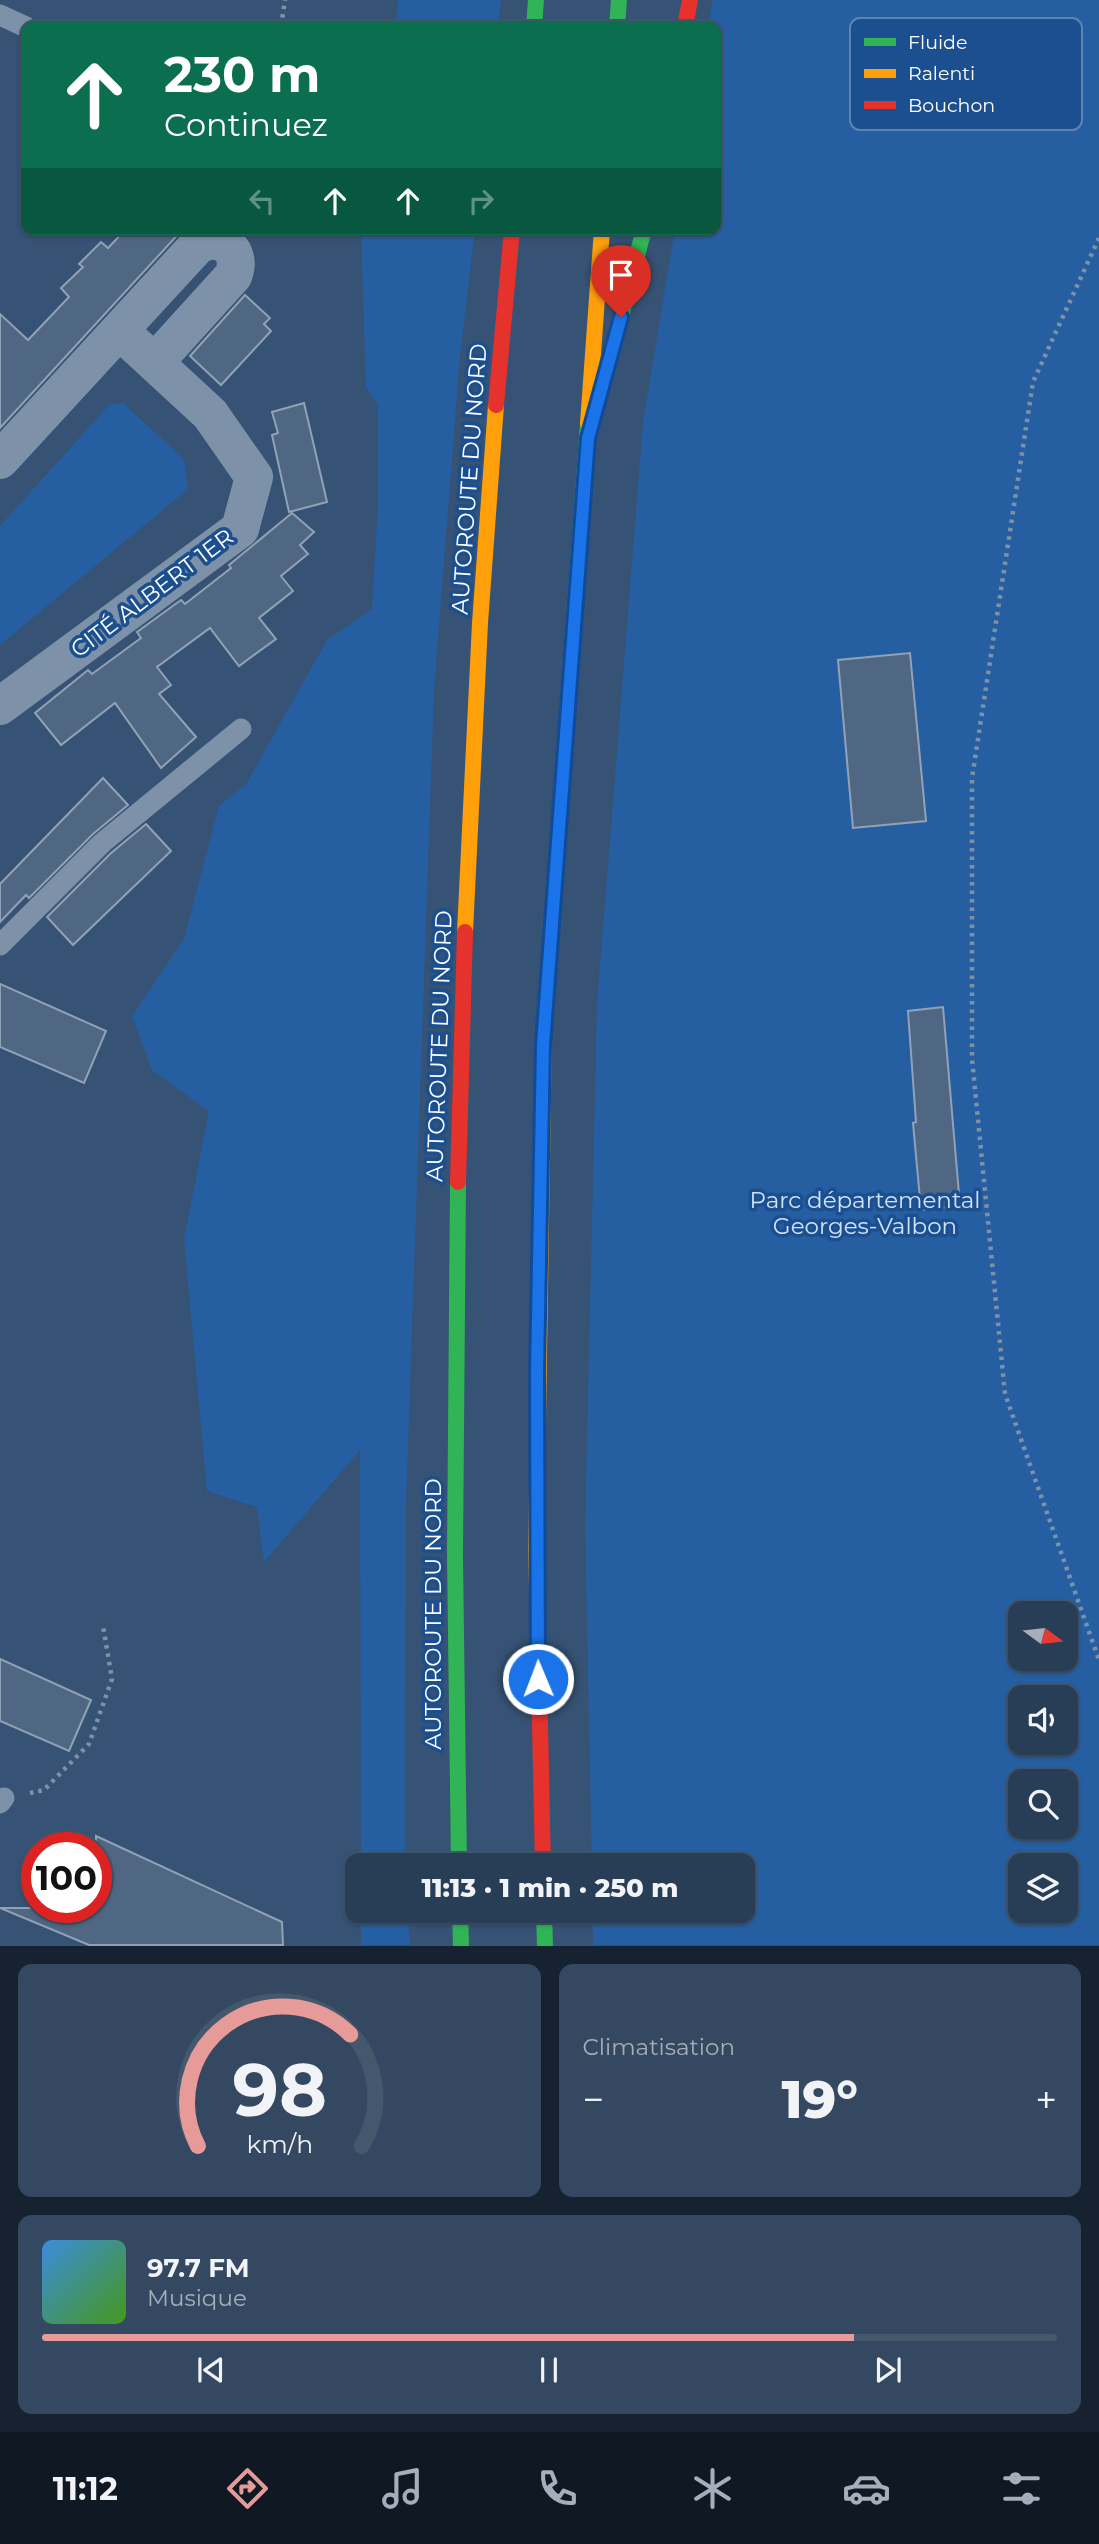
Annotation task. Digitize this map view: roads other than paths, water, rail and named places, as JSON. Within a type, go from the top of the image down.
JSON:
[{"type":"highway","points":[[535,21],[537,0]]},
{"type":"highway","points":[[617,21],[619,0]]},
{"type":"highway","points":[[686,21],[690,0]]},
{"type":"highway","name":"AUTOROUTE DU NORD","points":[[459,1853],[455,1692],[454,1326],[460,1051],[480,625],[492,446],[511,235]]},
{"type":"highway","points":[[543,1853],[536,1536],[543,1045],[603,235]]},
{"type":"highway","points":[[588,438],[642,235]]},
{"type":"highway","points":[[460,1923],[461,1945]]},
{"type":"highway","points":[[544,1923],[545,1945]]},
{"type":"street","points":[[0,460],[197,246],[211,240],[225,243],[236,261],[233,276],[155,362]]},
{"type":"street","name":"CITÉ ALBERT 1ER","points":[[0,706],[240,530],[254,477],[210,414],[120,331]]},
{"type":"lane","points":[[0,15],[21,25]]},
{"type":"lane","points":[[0,944],[102,843],[241,729]]},
{"type":"park label","name":"Parc départemental Georges-Valbon","points":[[865,1213]]}]
